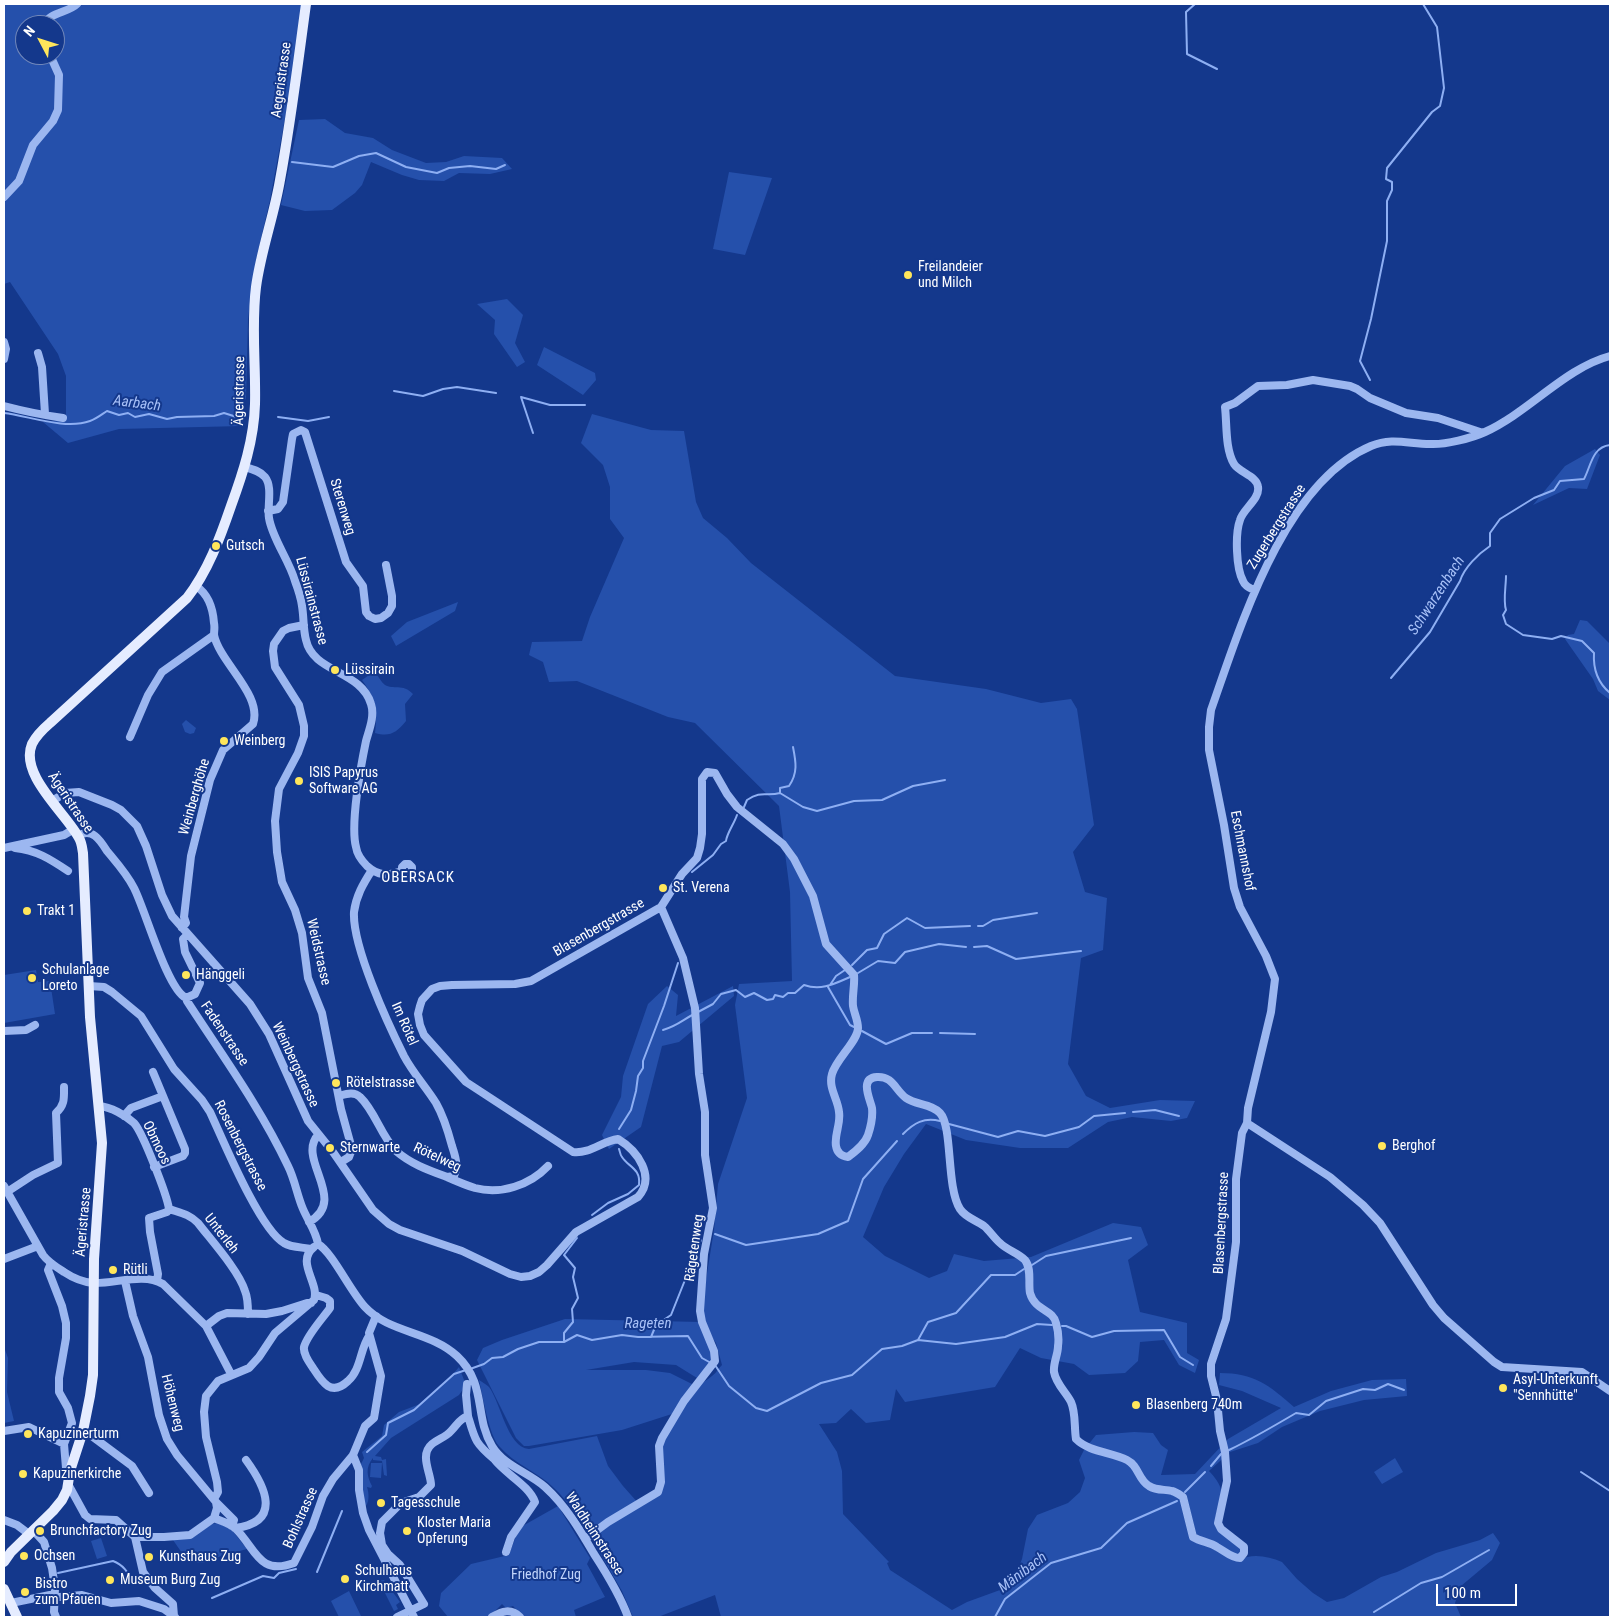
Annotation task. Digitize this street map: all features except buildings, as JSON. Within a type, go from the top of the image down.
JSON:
[{"type":"main road","name":"Aegeristrasse","points":[[284,160],[304,5]]},
{"type":"main road","name":"Ägeristrasse","points":[[4,1562],[11,1552],[62,1500],[83,1431],[92,1375],[94,1283],[102,1156],[99,1106],[92,1047],[83,853],[76,833],[35,775],[30,764],[30,750],[35,740],[50,723],[175,611],[196,586],[219,540],[245,467],[253,432],[255,404],[253,325],[256,287],[284,160]]},
{"type":"main road","points":[[4,1589],[17,1617]]},
{"type":"street","points":[[55,15],[77,4]]},
{"type":"street","points":[[4,197],[19,181],[33,145],[53,121],[58,110],[59,75],[54,65]]},
{"type":"street","points":[[4,342],[6,349],[4,359]]},
{"type":"street","points":[[38,353],[42,367],[45,414]]},
{"type":"street","name":"Zugerbergstrasse","points":[[1236,639],[1266,564],[1296,517],[1314,491],[1333,471],[1355,454],[1372,445],[1389,441],[1400,440],[1436,444],[1483,433],[1524,410],[1566,378],[1589,364],[1610,356]]},
{"type":"street","points":[[1254,590],[1248,587],[1240,574],[1237,531],[1240,519],[1246,508],[1256,497],[1258,487],[1252,478],[1240,472],[1231,458],[1225,407],[1235,403],[1258,386],[1313,380],[1350,386],[1370,398],[1406,413],[1438,418],[1483,433]]},
{"type":"street","points":[[4,406],[30,413],[63,418]]},
{"type":"street","name":"Sterenweg","points":[[268,511],[278,509],[283,502],[293,434],[296,430],[305,432],[346,562],[363,586],[366,612],[375,619],[381,618],[388,613],[392,606],[386,565]]},
{"type":"street","name":"Lüssirainstrasse","points":[[245,467],[261,473],[266,478],[268,485],[268,511],[272,528],[295,580],[302,607],[306,642],[313,655],[320,662],[361,686],[372,705],[372,719],[366,742],[354,826],[356,847],[359,855],[372,870]]},
{"type":"street","points":[[130,737],[148,695],[162,672],[214,635],[212,610],[206,594],[196,586]]},
{"type":"street","name":"Weidstrasse","points":[[304,625],[283,631],[273,651],[275,667],[299,705],[304,726],[304,736],[298,754],[279,789],[275,821],[277,852],[282,882],[295,910],[302,933],[308,978],[322,1013],[346,1130],[352,1149],[349,1157],[341,1162]]},
{"type":"street","name":"Weinberghöhe","points":[[184,932],[186,923],[184,917],[192,856],[210,780],[223,750],[253,724],[255,719],[250,698],[214,635]]},
{"type":"street","name":"Eschmannshof","points":[[1236,639],[1211,710],[1209,750],[1234,888],[1240,907],[1266,956],[1275,978],[1271,1012],[1248,1108],[1247,1122]]},
{"type":"street","name":"Blasenbergstrasse","points":[[462,1251],[510,1274],[530,1276],[539,1272],[547,1265],[576,1232],[638,1197],[644,1190],[647,1181],[646,1173],[632,1150],[618,1139],[603,1142],[581,1153],[573,1152],[466,1082],[424,1035],[418,1014],[422,1000],[432,990],[440,986],[515,984],[531,981],[661,907],[682,874],[697,858],[702,834],[702,779],[707,772],[717,775],[727,794],[737,807],[783,844],[794,859],[813,896],[826,944],[854,975],[853,1008],[858,1029],[857,1036],[836,1064],[830,1082],[839,1108],[840,1122],[835,1145],[839,1154],[848,1157],[868,1137],[872,1114],[866,1090],[867,1084],[876,1077],[887,1078],[911,1102],[936,1110],[941,1114],[946,1128],[950,1170],[956,1202],[960,1210],[985,1227],[1000,1244],[1027,1263],[1030,1293],[1040,1309],[1052,1314],[1056,1322],[1058,1347],[1054,1372],[1071,1402],[1076,1439],[1089,1448],[1112,1453],[1129,1461],[1136,1466],[1144,1482],[1150,1487],[1163,1491],[1173,1491],[1183,1497],[1194,1537],[1215,1545],[1234,1558],[1240,1558],[1244,1554],[1244,1547],[1227,1535],[1218,1523],[1227,1481],[1226,1452],[1220,1431],[1217,1400],[1211,1376],[1212,1364],[1226,1319],[1236,1242],[1236,1179],[1242,1133],[1247,1122]]},
{"type":"street","name":"Weinbergstrasse","points":[[52,801],[65,793],[78,792],[110,803],[130,818],[137,826],[146,846],[167,907],[184,932],[250,1004],[262,1023],[308,1121],[341,1162],[373,1210],[389,1224],[400,1230],[462,1251]]},
{"type":"street","name":"Fadenstrasse","points":[[76,833],[89,832],[93,834],[124,871],[134,888],[162,960],[181,994],[186,998],[244,1086],[284,1158],[303,1209],[317,1237],[314,1246]]},
{"type":"street","points":[[7,848],[76,833]]},
{"type":"street","points":[[7,848],[38,853],[68,871]]},
{"type":"street","points":[[372,870],[384,875],[402,871]]},
{"type":"street","name":"Im Rötel","points":[[372,870],[357,896],[354,911],[356,933],[388,1021],[405,1058],[444,1119],[456,1164],[454,1176],[447,1177]]},
{"type":"street","name":"Rägetenweg","points":[[585,1539],[608,1522],[653,1497],[658,1492],[661,1482],[659,1446],[662,1438],[684,1400],[713,1364],[714,1351],[702,1322],[700,1311],[704,1254],[713,1208],[705,1155],[705,1112],[699,1074],[695,1008],[683,958],[661,907]]},
{"type":"street","points":[[184,932],[185,952],[200,984],[195,994],[186,998]]},
{"type":"street","name":"Rosenbergstrasse","points":[[89,986],[108,989],[140,1016],[174,1069],[202,1100],[210,1112],[256,1206],[277,1237],[290,1245],[314,1246]]},
{"type":"street","points":[[4,1031],[26,1030],[35,1025]]},
{"type":"street","points":[[154,1072],[186,1153],[183,1156],[154,1167]]},
{"type":"street","points":[[64,1087],[64,1100],[61,1108],[56,1113],[58,1163],[6,1189],[46,1260],[83,1282],[94,1283],[142,1279],[157,1281],[170,1289],[206,1326],[231,1374]]},
{"type":"street","name":"Rötelweg","points":[[339,1096],[353,1094],[361,1097],[388,1142],[416,1165],[476,1188],[503,1190],[520,1185],[541,1174],[548,1166]]},
{"type":"street","points":[[124,1116],[131,1108],[163,1096]]},
{"type":"street","name":"Obmoos","points":[[99,1106],[124,1116],[134,1124],[154,1167],[169,1209]]},
{"type":"street","points":[[1247,1122],[1330,1178],[1363,1205],[1380,1223],[1433,1305],[1444,1318],[1494,1362],[1502,1367],[1582,1372],[1610,1391]]},
{"type":"street","points":[[309,1222],[320,1213],[324,1201],[324,1193],[312,1151],[314,1140],[318,1135]]},
{"type":"street","points":[[157,1281],[158,1274],[149,1218],[167,1212],[169,1209]]},
{"type":"street","name":"Unterleh","points":[[169,1209],[191,1216],[218,1249],[239,1278],[245,1290],[248,1314]]},
{"type":"street","points":[[4,1259],[38,1246]]},
{"type":"street","points":[[68,1484],[90,1519],[116,1520],[135,1536],[164,1538],[190,1535],[214,1518],[217,1508],[215,1500],[218,1492],[206,1436],[206,1396],[212,1386],[218,1381],[249,1368],[275,1333],[312,1303],[315,1293],[307,1267],[308,1254],[314,1246]]},
{"type":"street","name":"Waldheimstrasse","points":[[314,1246],[325,1249],[356,1296],[376,1316],[387,1323],[435,1340],[457,1356],[476,1381],[486,1433],[496,1457],[544,1486],[566,1509],[615,1589],[628,1617]]},
{"type":"street","points":[[51,1263],[48,1270],[62,1306],[66,1323],[66,1338],[58,1378],[59,1392],[68,1408],[72,1423],[64,1444],[66,1468],[70,1471]]},
{"type":"street","name":"Höhenweg","points":[[125,1281],[133,1316],[148,1357],[159,1415],[165,1433],[177,1455],[234,1520],[234,1527]]},
{"type":"street","points":[[315,1293],[330,1301],[330,1308],[304,1347],[305,1354],[322,1382],[328,1387],[334,1388],[348,1382],[354,1375],[369,1336],[371,1324],[376,1316]]},
{"type":"street","points":[[206,1326],[219,1316],[227,1313],[266,1314],[312,1303]]},
{"type":"street","name":"Bohlstrasse","points":[[214,1518],[234,1527],[259,1559],[268,1566],[294,1564],[312,1527],[323,1496],[333,1479],[353,1455],[365,1426],[374,1418],[379,1390],[380,1367],[369,1336]]},
{"type":"street","points":[[467,1384],[468,1416],[475,1440],[496,1457],[500,1467],[530,1492],[535,1502],[511,1537],[506,1552]]},
{"type":"street","points":[[397,1617],[412,1614],[424,1604],[400,1565],[388,1554],[382,1545],[380,1533],[382,1522],[401,1503],[419,1497],[431,1485],[427,1469],[426,1456],[428,1448],[431,1444],[450,1433],[459,1421],[468,1416]]},
{"type":"street","points":[[4,1431],[29,1427],[64,1444]]},
{"type":"street","points":[[83,1431],[132,1466],[149,1493]]},
{"type":"street","points":[[353,1455],[359,1470],[359,1490],[366,1523],[412,1614]]},
{"type":"street","points":[[234,1527],[252,1524],[260,1518],[266,1506],[266,1493],[246,1460]]},
{"type":"street","points":[[4,1520],[31,1532],[44,1542],[52,1568],[55,1588],[54,1612],[56,1617]]},
{"type":"street","points":[[135,1536],[142,1572],[155,1588],[173,1604],[175,1616]]},
{"type":"street","points":[[11,1603],[50,1595],[82,1596],[113,1603],[139,1601],[152,1604],[175,1616]]},
{"type":"street","points":[[492,1617],[504,1611],[512,1611],[520,1617]]},
{"type":"green space","points":[[4,4],[306,4],[270,200],[256,260],[248,319],[246,399],[239,404],[245,405],[242,426],[119,429],[68,443],[43,422],[66,420],[66,376],[58,354],[10,282],[4,284]]},
{"type":"green space","points":[[325,119],[345,133],[373,138],[392,150],[426,163],[446,162],[464,156],[502,158],[512,169],[490,174],[459,173],[444,181],[419,180],[371,162],[362,185],[355,193],[332,210],[305,211],[281,205],[299,120]]},
{"type":"green space","points":[[729,172],[772,178],[745,255],[713,249]]},
{"type":"green space","points":[[507,299],[523,315],[515,343],[525,362],[517,367],[494,334],[495,320],[477,304]]},
{"type":"green space","points":[[544,347],[595,373],[596,380],[583,395],[537,365]]},
{"type":"green space","points":[[592,414],[651,430],[684,431],[696,502],[703,518],[727,538],[751,563],[895,676],[986,689],[1041,703],[1071,699],[1077,709],[1094,825],[1073,852],[1085,892],[1107,898],[1103,950],[1081,958],[1068,1064],[1086,1096],[1110,1108],[1160,1100],[1195,1101],[1187,1118],[1171,1121],[1132,1117],[1108,1122],[1068,1148],[1020,1148],[966,1140],[926,1124],[904,1154],[884,1187],[863,1237],[885,1256],[929,1278],[947,1271],[954,1254],[984,1261],[1031,1257],[1113,1223],[1141,1227],[1148,1245],[1128,1260],[1140,1312],[1187,1323],[1187,1353],[1199,1360],[1195,1373],[1179,1365],[1164,1340],[1140,1342],[1138,1361],[1125,1373],[1089,1375],[1074,1364],[1041,1358],[1020,1348],[995,1387],[905,1402],[896,1389],[890,1420],[866,1423],[851,1409],[836,1423],[819,1424],[837,1452],[842,1471],[843,1514],[889,1562],[887,1563],[890,1570],[952,1610],[967,1602],[1011,1586],[1022,1559],[1028,1529],[1037,1515],[1068,1503],[1080,1492],[1085,1478],[1079,1460],[1096,1435],[1134,1432],[1153,1433],[1161,1445],[1168,1450],[1161,1475],[1195,1474],[1228,1439],[1281,1408],[1242,1391],[1219,1385],[1220,1373],[1252,1378],[1277,1392],[1294,1407],[1331,1391],[1372,1380],[1406,1379],[1407,1396],[1364,1400],[1320,1411],[1282,1427],[1258,1443],[1230,1452],[1209,1471],[1220,1486],[1221,1492],[1215,1524],[1242,1549],[1240,1555],[1234,1555],[1197,1536],[1192,1531],[1190,1510],[1185,1511],[1190,1537],[1215,1548],[1231,1558],[1239,1560],[1260,1556],[1282,1562],[1297,1579],[1327,1602],[1344,1598],[1381,1577],[1397,1572],[1436,1553],[1480,1540],[1493,1533],[1500,1543],[1492,1560],[1461,1586],[1455,1603],[1461,1617],[721,1617],[715,1595],[658,1617],[633,1617],[622,1591],[591,1538],[609,1523],[654,1497],[659,1491],[662,1479],[660,1453],[666,1434],[693,1390],[713,1375],[722,1365],[716,1343],[709,1333],[702,1315],[714,1230],[718,1184],[747,1098],[735,1005],[739,984],[792,981],[790,892],[779,806],[695,723],[668,717],[577,681],[549,682],[543,662],[529,655],[532,642],[582,641],[590,617],[624,538],[610,519],[610,487],[603,465],[581,443]]},
{"type":"green space","points":[[1595,449],[1600,455],[1587,489],[1569,488],[1533,505],[1565,466]]},
{"type":"green space","points":[[458,602],[455,611],[396,646],[391,636],[407,622]]},
{"type":"green space","points":[[1580,620],[1587,621],[1610,644],[1610,700],[1598,691],[1593,679],[1565,639],[1568,635],[1574,634]]},
{"type":"green space","points":[[372,673],[376,674],[385,685],[406,689],[413,694],[405,704],[406,721],[396,731],[389,734],[375,733],[376,718],[373,699],[362,680]]},
{"type":"green space","points":[[186,720],[196,728],[194,733],[185,732],[182,724]]},
{"type":"green space","points":[[36,970],[38,982],[50,981],[55,1014],[4,1023],[4,975]]},
{"type":"green space","points":[[667,986],[678,995],[676,1016],[733,986],[734,996],[679,1042],[662,1046],[641,1127],[609,1149],[602,1135],[621,1097],[623,1076],[648,1004]]},
{"type":"green space","points":[[565,1319],[701,1322],[714,1359],[697,1378],[676,1365],[634,1362],[586,1370],[646,1370],[670,1373],[694,1385],[675,1413],[622,1430],[524,1446],[516,1438],[477,1360],[483,1348]]},
{"type":"green space","points":[[4,1347],[8,1358],[7,1392],[14,1421],[4,1423]]},
{"type":"green space","points":[[459,1367],[466,1385],[459,1395],[391,1438],[375,1456],[381,1457],[382,1460],[386,1459],[387,1476],[384,1475],[382,1461],[373,1460],[373,1458],[370,1461],[368,1472],[372,1486],[371,1488],[367,1487],[369,1495],[364,1508],[361,1464],[364,1458],[362,1452],[382,1436],[384,1425],[399,1412],[420,1404],[448,1380]]},
{"type":"green space","points":[[479,1380],[489,1387],[510,1433],[521,1446],[529,1449],[597,1436],[608,1466],[639,1504],[589,1534],[568,1504],[548,1482],[512,1458],[495,1441],[489,1425]]},
{"type":"green space","points":[[1395,1458],[1403,1472],[1382,1484],[1374,1472]]},
{"type":"green space","points":[[371,1463],[382,1463],[381,1478],[370,1477]]},
{"type":"green space","name":"Friedhof Zug","points":[[558,1506],[590,1558],[587,1564],[605,1597],[574,1610],[576,1617],[523,1617],[513,1606],[506,1608],[502,1604],[489,1617],[448,1617],[439,1606],[441,1593],[471,1564],[509,1555],[519,1528]]},
{"type":"green space","points":[[217,1523],[231,1529],[247,1549],[203,1563],[197,1563],[182,1553],[173,1540],[195,1535],[212,1524]]},
{"type":"green space","points":[[101,1538],[107,1556],[97,1559],[91,1541]]},
{"type":"green space","points":[[384,1580],[400,1602],[396,1605],[398,1609],[394,1611],[379,1581]]},
{"type":"green space","points":[[349,1591],[362,1617],[339,1617],[331,1601]]},
{"type":"waterway","points":[[1195,4],[1186,12],[1187,54],[1217,69]]},
{"type":"waterway","points":[[1370,380],[1360,361],[1371,319],[1387,241],[1387,201],[1392,190],[1392,182],[1386,179],[1387,168],[1432,112],[1440,106],[1444,88],[1437,27],[1423,4]]},
{"type":"waterway","points":[[292,162],[333,167],[359,156],[376,153],[406,167],[437,173],[449,168],[470,166],[496,169],[505,165]]},
{"type":"waterway","points":[[394,391],[423,396],[443,389],[457,387],[496,393]]},
{"type":"waterway","points":[[521,397],[550,405],[585,405]]},
{"type":"waterway","points":[[521,397],[533,433]]},
{"type":"waterway","name":"Aarbach","points":[[4,413],[47,422],[70,424],[90,421],[107,411],[119,415],[128,413],[135,417],[149,414],[167,419],[214,416],[224,413],[240,418]]},
{"type":"waterway","points":[[278,417],[308,421],[329,417]]},
{"type":"waterway","name":"Schwarzenbach","points":[[1391,678],[1430,632],[1468,566],[1490,546],[1490,533],[1500,519],[1534,498],[1554,490],[1560,481],[1584,479],[1599,449],[1610,445]]},
{"type":"waterway","points":[[1506,576],[1506,610],[1503,615],[1506,624],[1523,635],[1552,639],[1561,636],[1582,641],[1594,653],[1594,665],[1597,675],[1602,685],[1610,693]]},
{"type":"waterway","points":[[780,793],[780,788],[789,786],[794,777],[793,747]]},
{"type":"waterway","points":[[744,807],[747,800],[757,795],[780,793],[803,807],[817,811],[854,801],[882,800],[913,786],[945,780]]},
{"type":"waterway","points":[[692,872],[713,855],[721,844],[726,841],[737,815]]},
{"type":"waterway","points":[[978,926],[983,926],[993,920],[1037,913]]},
{"type":"waterway","points":[[852,965],[867,950],[877,948],[884,934],[907,918],[925,928],[970,926]]},
{"type":"waterway","points":[[858,973],[878,961],[895,963],[905,952],[939,944],[966,947]]},
{"type":"waterway","points":[[974,947],[987,946],[1016,959],[1081,951]]},
{"type":"waterway","points":[[619,1129],[631,1110],[638,1076],[643,1068],[643,1061],[678,963]]},
{"type":"waterway","points":[[830,985],[836,976],[845,970]]},
{"type":"waterway","points":[[698,1012],[713,1004],[721,994],[736,990],[745,997],[754,993],[767,1000],[773,999],[775,995],[783,997],[788,993],[795,993],[804,985],[822,987],[850,977]]},
{"type":"waterway","points":[[828,987],[850,1025],[854,1027]]},
{"type":"waterway","points":[[663,1030],[676,1025],[694,1014]]},
{"type":"waterway","points":[[862,1031],[886,1044],[912,1033],[932,1033]]},
{"type":"waterway","points":[[940,1033],[975,1034]]},
{"type":"waterway","points":[[1133,1112],[1155,1110],[1179,1116]]},
{"type":"waterway","points":[[949,1124],[998,1137],[1018,1131],[1045,1136],[1079,1127],[1094,1116],[1125,1113]]},
{"type":"waterway","points":[[903,1134],[924,1120],[940,1121]]},
{"type":"waterway","points":[[715,1234],[746,1245],[818,1234],[848,1221],[863,1179],[897,1141]]},
{"type":"waterway","points":[[592,1215],[608,1203],[628,1194],[639,1185],[636,1171],[621,1155],[619,1149]]},
{"type":"waterway","points":[[564,1342],[564,1333],[573,1322],[572,1309],[578,1298],[573,1277],[575,1268],[564,1255],[577,1238]]},
{"type":"waterway","points":[[1032,1265],[1046,1256],[1131,1238]]},
{"type":"waterway","points":[[651,1337],[656,1325],[671,1315],[701,1240]]},
{"type":"waterway","points":[[918,1340],[928,1322],[956,1313],[991,1275],[1015,1275],[1024,1269]]},
{"type":"waterway","name":"Rageten","points":[[715,1365],[729,1386],[756,1408],[767,1411],[821,1383],[852,1375],[882,1349],[902,1346],[918,1340],[956,1344],[1005,1337],[1037,1324],[1052,1325]]},
{"type":"waterway","points":[[1062,1326],[1092,1337],[1114,1331],[1164,1330],[1180,1357],[1193,1365]]},
{"type":"waterway","name":"Rageten","points":[[470,1369],[484,1364],[492,1358],[503,1357],[518,1349],[539,1342],[564,1342],[577,1335],[592,1340],[622,1335],[638,1337],[688,1336],[702,1358],[711,1363]]},
{"type":"waterway","name":"Rageten","points":[[367,1452],[386,1435],[388,1423],[414,1410],[454,1374],[466,1370]]},
{"type":"waterway","name":"Mänibach","points":[[1229,1450],[1296,1413],[1309,1415],[1326,1401],[1363,1389],[1375,1390],[1388,1384],[1404,1390]]},
{"type":"waterway","name":"Mänibach","points":[[1211,1466],[1221,1454]]},
{"type":"waterway","name":"Mänibach","points":[[1185,1492],[1205,1472]]},
{"type":"waterway","points":[[1581,1472],[1610,1491]]},
{"type":"waterway","name":"Mänibach","points":[[995,1617],[1005,1599],[1051,1563],[1101,1548],[1127,1523],[1177,1501]]},
{"type":"waterway","name":"Rageten","points":[[317,1572],[342,1511]]},
{"type":"waterway","points":[[1374,1612],[1421,1583],[1442,1577],[1489,1550]]},
{"type":"waterway","points":[[58,1573],[113,1561],[123,1567],[133,1582]]},
{"type":"waterway","points":[[212,1598],[263,1576],[274,1578],[279,1573],[296,1569]]},
{"type":"place","name":"Freilandeier und Milch","points":[[908,275]]},
{"type":"place","name":"Gutsch","points":[[216,546]]},
{"type":"place","name":"Lüssirain","points":[[335,670]]},
{"type":"place","name":"Weinberg","points":[[224,741]]},
{"type":"place","name":"ISIS Papyrus Software AG","points":[[299,781]]},
{"type":"place","name":"St. Verena","points":[[663,888]]},
{"type":"place","name":"Trakt 1","points":[[27,911]]},
{"type":"place","name":"Hänggeli","points":[[186,975]]},
{"type":"place","name":"Schulanlage Loreto","points":[[32,978]]},
{"type":"place","name":"Rötelstrasse","points":[[336,1083]]},
{"type":"place","name":"Berghof","points":[[1382,1146]]},
{"type":"place","name":"Sternwarte","points":[[330,1148]]},
{"type":"place","name":"Rütli","points":[[113,1270]]},
{"type":"place","name":"Asyl-Unterkunft \"Sennhütte\"","points":[[1503,1388]]},
{"type":"place","name":"Blasenberg 740m","points":[[1136,1405]]},
{"type":"place","name":"Kapuzinerturm","points":[[28,1434]]},
{"type":"place","name":"Kapuzinerkirche","points":[[23,1474]]},
{"type":"place","name":"Tagesschule","points":[[381,1503]]},
{"type":"place","name":"Brunchfactory Zug","points":[[40,1531]]},
{"type":"place","name":"Kloster Maria Opferung","points":[[407,1531]]},
{"type":"place","name":"Ochsen","points":[[24,1556]]},
{"type":"place","name":"Kunsthaus Zug","points":[[149,1557]]},
{"type":"place","name":"Schulhaus Kirchmatt","points":[[345,1579]]},
{"type":"place","name":"Museum Burg Zug","points":[[110,1580]]},
{"type":"place","name":"Bistro zum Pfauen","points":[[25,1592]]},
{"type":"district","name":"OBERSACK","points":[[418,878]]}]
